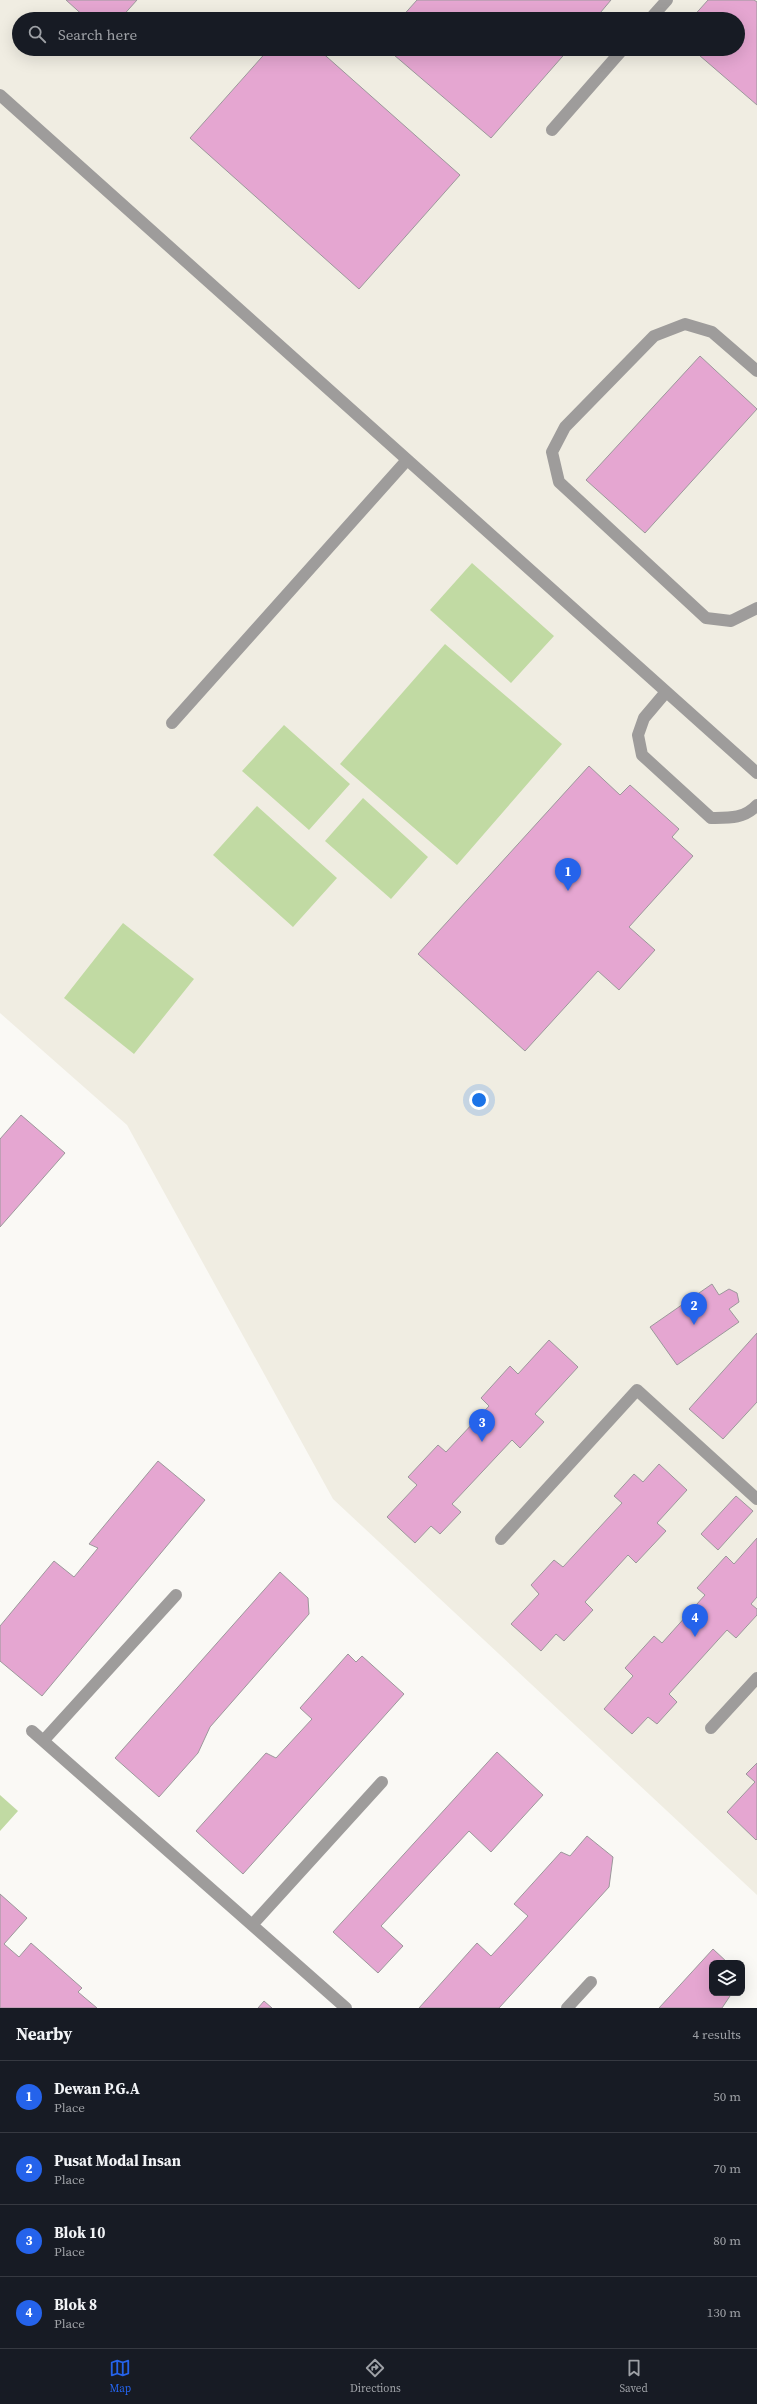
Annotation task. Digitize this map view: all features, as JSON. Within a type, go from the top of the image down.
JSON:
[{"type":"lane","points":[[656,12],[666,0]]},
{"type":"lane","points":[[552,130],[617,56]]},
{"type":"lane","points":[[0,95],[757,773]]},
{"type":"lane","points":[[757,371],[712,332],[685,324],[654,336],[565,427],[552,452],[559,482],[706,618],[731,621],[757,608]]},
{"type":"lane","points":[[172,723],[407,460]]},
{"type":"lane","points":[[666,692],[644,718],[638,736],[642,755],[711,818],[734,819],[750,812],[757,806]]},
{"type":"lane","points":[[502,1539],[637,1390],[757,1499]]},
{"type":"lane","points":[[44,1740],[176,1595]]},
{"type":"lane","points":[[711,1728],[757,1678]]},
{"type":"lane","points":[[32,1731],[346,2008]]},
{"type":"lane","points":[[252,1925],[382,1782]]},
{"type":"lane","points":[[567,2008],[592,1982]]},
{"type":"shaded area","points":[[0,0],[757,0],[757,1895],[333,1499],[127,1125],[0,1013]]},
{"type":"green space","points":[[472,563],[554,636],[511,683],[430,610]]},
{"type":"green space","points":[[445,644],[562,744],[457,865],[340,764]]},
{"type":"green space","points":[[284,725],[350,784],[309,830],[242,771]]},
{"type":"green space","points":[[363,798],[428,857],[391,899],[325,841]]},
{"type":"green space","points":[[257,806],[337,878],[293,927],[213,855]]},
{"type":"green space","points":[[123,923],[194,979],[134,1054],[64,998]]},
{"type":"green space","points":[[0,1795],[18,1811],[0,1831]]},
{"type":"building","points":[[66,0],[137,0],[126,12],[79,12]]},
{"type":"building","points":[[417,0],[611,0],[601,12],[406,12]]},
{"type":"building","points":[[708,0],[754,0],[757,2],[757,105],[700,56],[745,56],[745,12],[697,12]]},
{"type":"building","points":[[263,56],[326,56],[460,175],[359,289],[190,138]]},
{"type":"building","points":[[395,56],[563,56],[491,138]]},
{"type":"building","points":[[700,356],[757,409],[645,533],[586,480]]},
{"type":"building","points":[[589,766],[620,795],[630,785],[679,829],[672,837],[693,856],[629,927],[655,950],[619,990],[598,971],[525,1051],[418,954]]},
{"type":"building","points":[[21,1115],[65,1153],[0,1227],[0,1139]]},
{"type":"building","points":[[712,1284],[719,1295],[729,1289],[737,1293],[739,1302],[729,1309],[739,1322],[677,1365],[650,1327]]},
{"type":"building","points":[[757,1333],[757,1402],[723,1439],[689,1409]]},
{"type":"building","points":[[549,1340],[578,1367],[535,1414],[544,1422],[520,1448],[512,1440],[452,1504],[461,1512],[440,1534],[431,1526],[415,1543],[387,1517],[417,1485],[408,1477],[438,1445],[446,1452],[489,1406],[481,1398],[510,1366],[518,1374]]},
{"type":"building","points":[[158,1461],[205,1500],[42,1696],[0,1661],[0,1626],[54,1561],[74,1577],[98,1548],[89,1544]]},
{"type":"building","points":[[659,1464],[687,1490],[657,1523],[666,1531],[636,1563],[628,1555],[585,1602],[593,1610],[564,1641],[556,1634],[541,1651],[511,1624],[539,1594],[531,1585],[554,1560],[563,1567],[622,1503],[614,1496],[634,1474],[643,1482]]},
{"type":"building","points":[[736,1496],[753,1511],[718,1550],[701,1534]]},
{"type":"building","points":[[757,1538],[757,1597],[751,1604],[757,1609],[757,1615],[736,1638],[727,1630],[669,1694],[677,1702],[657,1724],[648,1717],[632,1734],[604,1709],[633,1676],[625,1668],[654,1636],[662,1643],[705,1595],[697,1588],[726,1556],[734,1564]]},
{"type":"building","points":[[280,1572],[308,1598],[309,1614],[210,1727],[198,1753],[159,1797],[115,1758]]},
{"type":"building","points":[[348,1654],[356,1662],[362,1656],[404,1694],[243,1874],[196,1831],[266,1753],[276,1758],[312,1719],[300,1708]]},
{"type":"building","points":[[497,1752],[543,1795],[491,1852],[469,1831],[381,1926],[403,1946],[378,1973],[333,1932]]},
{"type":"building","points":[[757,1763],[756,1840],[727,1812],[755,1782],[746,1774]]},
{"type":"building","points":[[587,1836],[613,1857],[609,1887],[499,2008],[419,2008],[477,1943],[491,1956],[528,1916],[514,1904],[561,1852],[570,1856]]},
{"type":"building","points":[[0,1894],[27,1918],[4,1944],[19,1957],[31,1943],[82,1988],[78,1992],[97,2008],[0,2008]]},
{"type":"building","points":[[713,1949],[725,1960],[709,1960],[709,1996],[730,1996],[722,2008],[659,2008]]},
{"type":"building","points":[[264,2001],[272,2008],[258,2008]]},
{"type":"place","name":"Dewan P.G.A","points":[[568,891]]},
{"type":"place","name":"Pusat Modal Insan","points":[[694,1325]]},
{"type":"place","name":"Blok 10","points":[[482,1442]]},
{"type":"place","name":"Blok 8","points":[[695,1637]]}]
